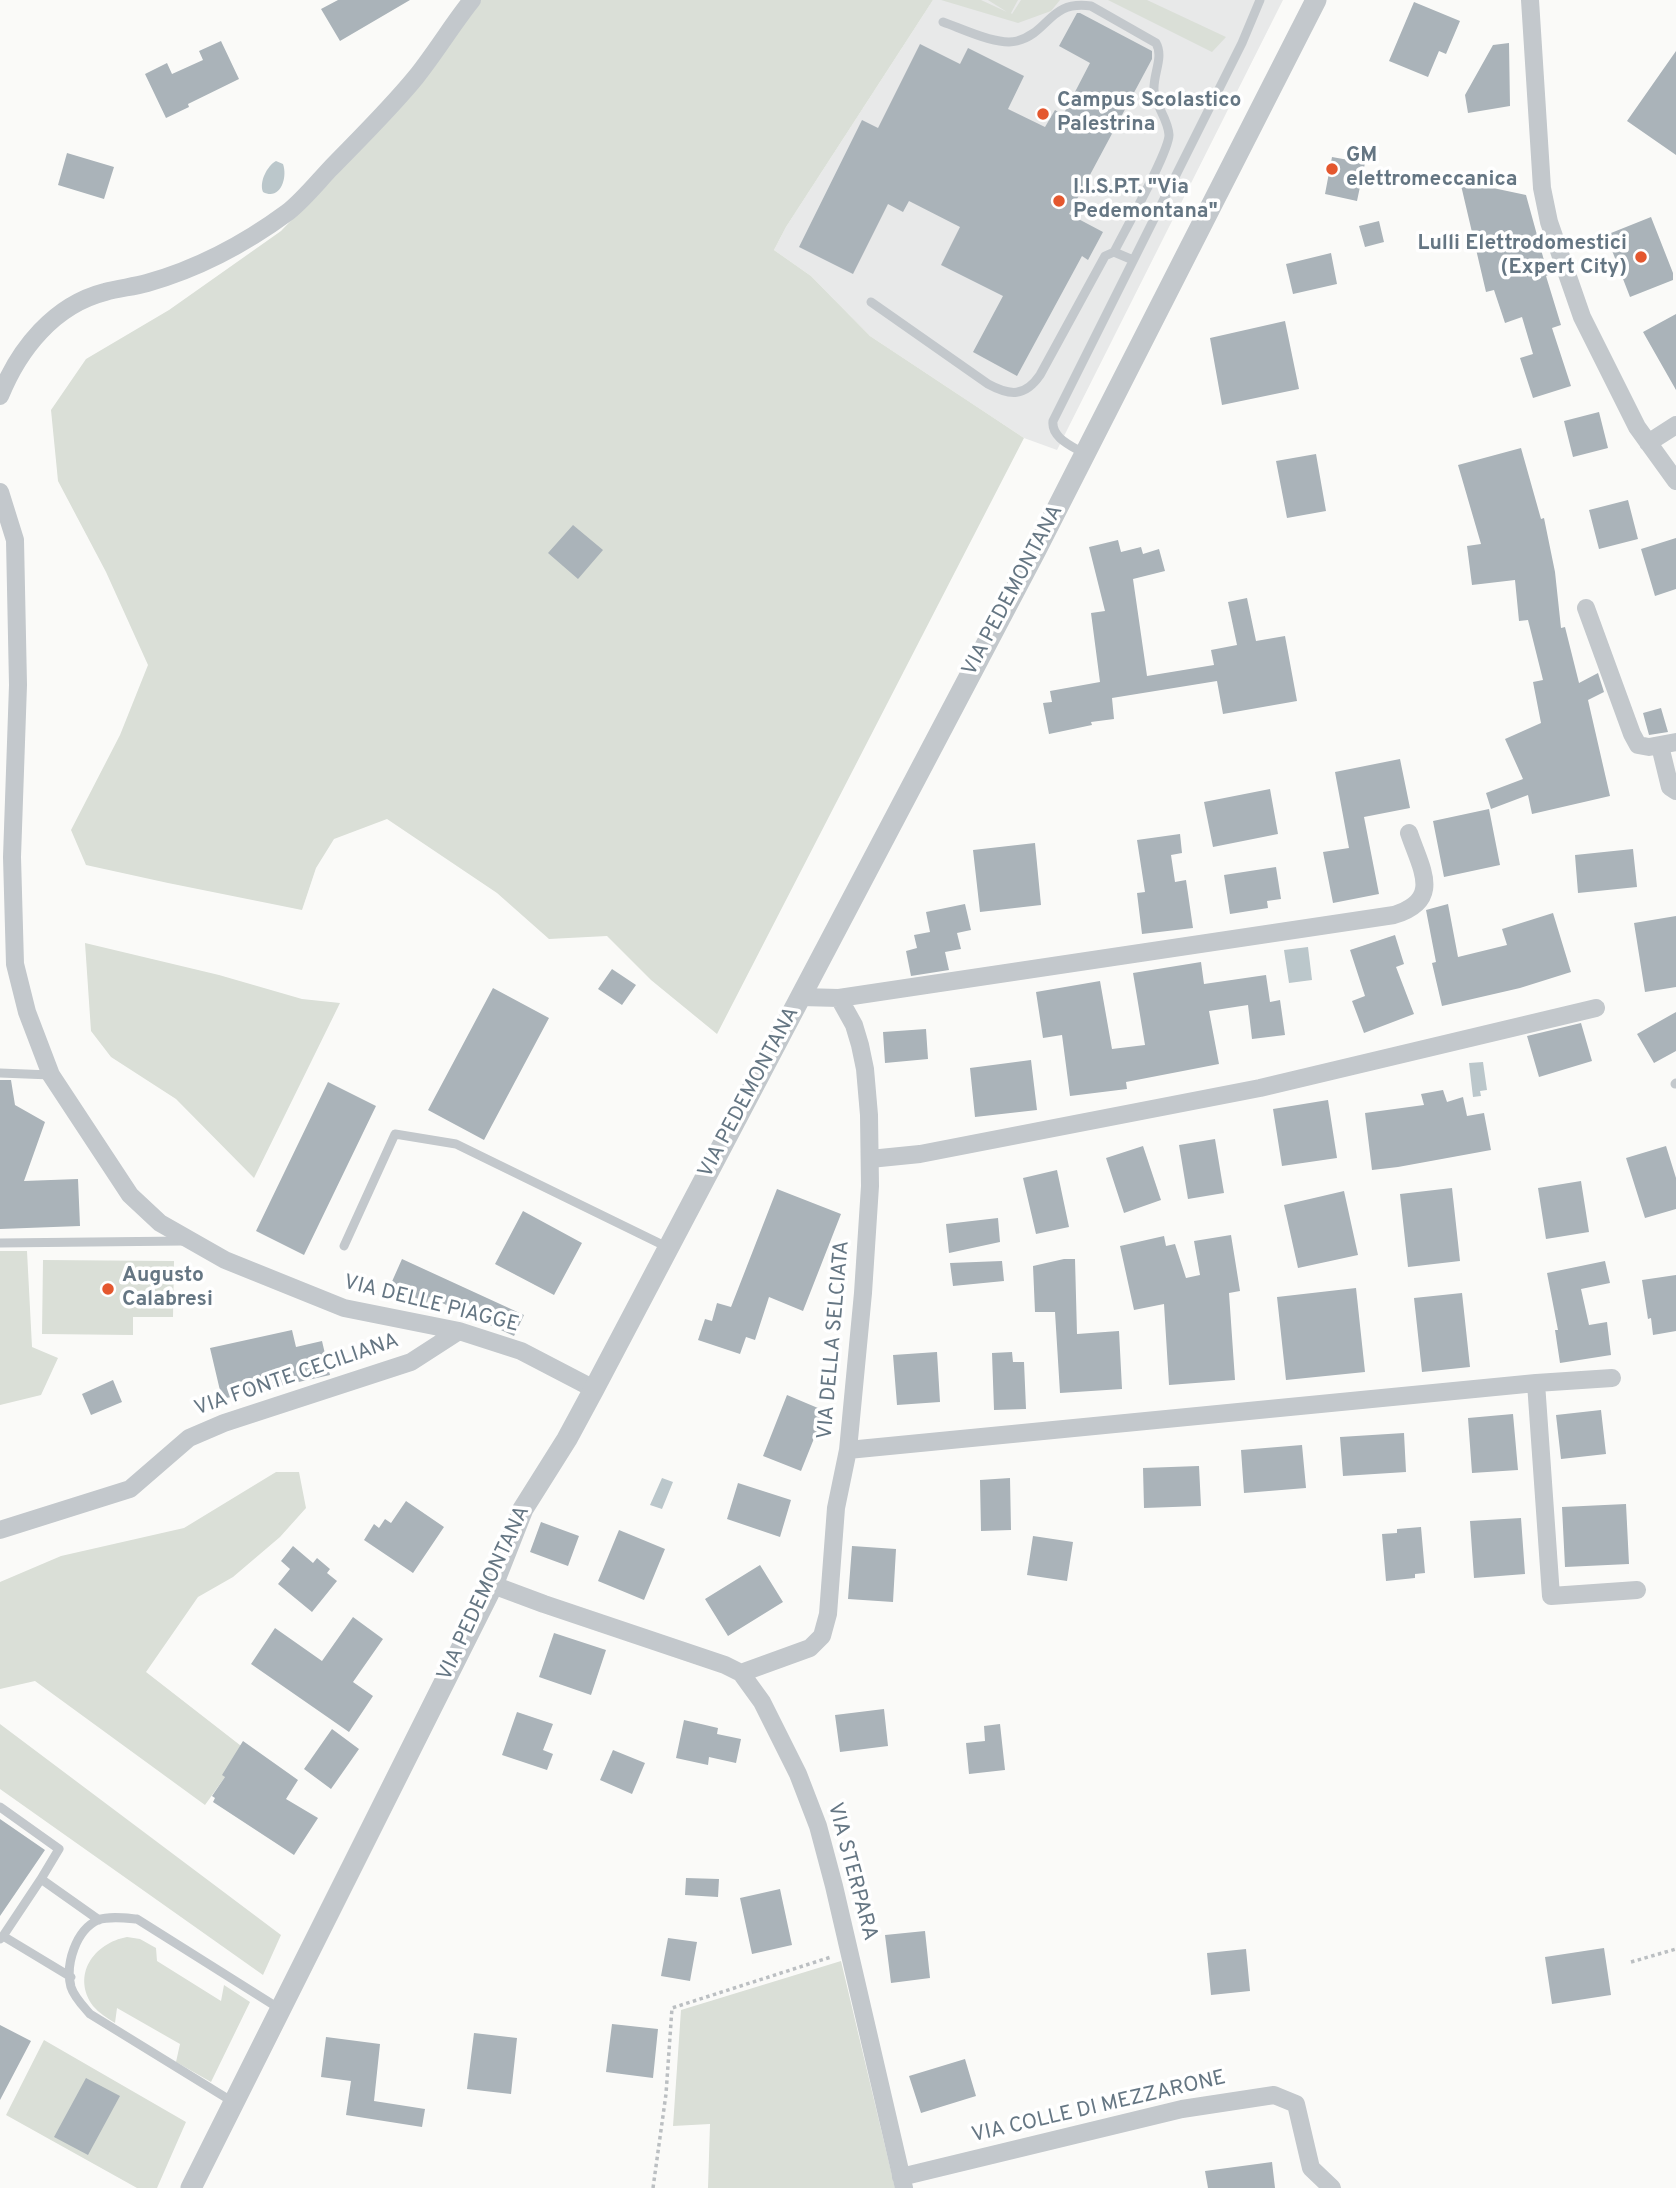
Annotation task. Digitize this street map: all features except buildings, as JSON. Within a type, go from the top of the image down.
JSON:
[{"type":"street","points":[[0,396],[10,370],[28,345],[54,317],[78,302],[103,292],[147,283],[217,257],[289,211],[416,77],[472,0]]},
{"type":"street","name":"VIA PEDEMONTANA","points":[[191,2188],[494,1585],[523,1509],[567,1439],[801,996],[1085,454],[1316,0]]},
{"type":"street","points":[[1530,0],[1542,188],[1549,222],[1582,317],[1637,428],[1676,481]]},
{"type":"street","points":[[1648,443],[1676,425]]},
{"type":"street","name":"VIA DELLE PIAGGE","points":[[1,502],[15,540],[18,684],[12,857],[15,964],[27,1012],[51,1075],[130,1195],[160,1223],[225,1260],[344,1308],[459,1331],[521,1351],[594,1389]]},
{"type":"street","points":[[1586,608],[1632,734],[1638,745],[1649,747],[1668,744],[1670,787],[1676,791]]},
{"type":"street","points":[[801,996],[839,998],[1394,915],[1415,908],[1424,893],[1423,876],[1409,833]]},
{"type":"street","name":"VIA DELLA SELCIATA","points":[[741,1673],[805,1651],[822,1636],[828,1614],[836,1508],[848,1450],[866,1256],[870,1159],[867,1095],[860,1045],[854,1025],[839,998]]},
{"type":"street","points":[[870,1159],[920,1154],[1260,1088],[1596,1007]]},
{"type":"street","name":"VIA FONTE CECILIANA","points":[[0,1530],[130,1489],[189,1438],[224,1423],[411,1362],[459,1331]]},
{"type":"street","points":[[848,1450],[1536,1383],[1612,1378]]},
{"type":"street","points":[[1536,1383],[1551,1596],[1637,1590]]},
{"type":"street","name":"VIA STERPARA","points":[[494,1585],[717,1661],[741,1673],[762,1702],[808,1797],[824,1843],[902,2183]]},
{"type":"street","name":"VIA COLLE DI MEZZARONE","points":[[902,2183],[1182,2109],[1274,2095],[1296,2104],[1311,2168],[1332,2188]]},
{"type":"lane","points":[[1085,454],[1057,436],[1052,427],[1053,421],[1242,43],[1260,0]]},
{"type":"lane","points":[[871,302],[988,384],[1002,391],[1019,392],[1029,388],[1041,375],[1105,256],[1114,252],[1168,140],[1165,116],[1154,92],[1159,55],[1156,43],[1150,38],[1081,2],[1063,4],[1033,32],[1018,41],[991,39],[943,22]]},
{"type":"lane","points":[[1114,252],[1133,260]]},
{"type":"lane","points":[[0,1073],[51,1075]]},
{"type":"lane","points":[[344,1246],[395,1134],[456,1144],[669,1247]]},
{"type":"lane","points":[[0,1243],[192,1241]]},
{"type":"lane","points":[[0,1807],[59,1849],[1,1938],[71,1977]]},
{"type":"lane","points":[[41,1879],[99,1920]]},
{"type":"lane","points":[[233,2102],[90,2014],[71,1988],[70,1966],[74,1947],[84,1931],[99,1920],[137,1919],[282,2010]]},
{"type":"path","points":[[1631,1962],[1676,1950]]},
{"type":"path","points":[[653,2188],[666,2094],[672,2008],[849,1951]]},
{"type":"shaded area","points":[[480,0],[933,0],[786,227],[774,250],[811,276],[870,336],[1024,438],[717,1034],[651,980],[607,936],[549,939],[497,893],[387,819],[334,839],[316,868],[302,910],[86,865],[71,830],[120,735],[148,665],[106,572],[58,481],[51,410],[86,359],[169,310],[281,231],[397,111]]},
{"type":"shaded area","name":"Campus Scolastico Palestrina","points":[[933,0],[1283,0],[1057,450],[1024,438],[870,336],[811,276],[774,250],[786,227]]},
{"type":"shaded area","points":[[941,0],[981,0],[1007,12],[988,0],[1018,0],[1012,14],[1021,0],[1060,0],[1051,11],[1018,23]]},
{"type":"shaded area","points":[[1108,0],[1147,0],[1226,37],[1212,52]]},
{"type":"shaded area","points":[[276,161],[283,164],[283,181],[278,191],[269,194],[263,192],[263,179]]},
{"type":"shaded area","points":[[85,943],[219,975],[302,999],[340,1003],[254,1178],[176,1099],[111,1057],[91,1031]]},
{"type":"shaded area","points":[[1308,947],[1312,980],[1289,983],[1284,950]]},
{"type":"shaded area","points":[[1483,1062],[1487,1090],[1480,1091],[1481,1096],[1473,1097],[1469,1063]]},
{"type":"shaded area","points":[[0,1251],[27,1251],[32,1347],[58,1358],[41,1395],[0,1405]]},
{"type":"shaded area","name":"Augusto Calabresi","points":[[43,1260],[174,1261],[173,1317],[133,1317],[133,1335],[42,1334]]},
{"type":"shaded area","points":[[276,1472],[299,1472],[306,1508],[280,1537],[233,1577],[198,1597],[146,1672],[245,1749],[205,1805],[35,1681],[0,1689],[0,1582],[61,1556],[184,1528]]},
{"type":"shaded area","points":[[662,1478],[673,1482],[662,1509],[650,1505]]},
{"type":"shaded area","points":[[0,1724],[281,1935],[263,1975],[0,1789]]},
{"type":"shaded area","points":[[127,1937],[140,1939],[156,1948],[157,1961],[221,2001],[224,1985],[250,2002],[211,2082],[176,2062],[180,2044],[117,2008],[115,2023],[93,2006],[84,1983],[89,1962],[105,1946]]},
{"type":"shaded area","points":[[841,1961],[895,2188],[708,2188],[710,2124],[673,2126],[681,2010]]},
{"type":"shaded area","points":[[44,2040],[186,2122],[157,2188],[137,2188],[6,2115]]},
{"type":"place","name":"Campus Scolastico Palestrina","points":[[1043,114]]},
{"type":"place","name":"GM elettromeccanica","points":[[1332,169]]},
{"type":"place","name":"I.I.S.P.T. \"Via Pedemontana\"","points":[[1059,201]]},
{"type":"place","name":"Lulli Elettrodomestici (Expert City)","points":[[1641,257]]},
{"type":"place","name":"Augusto Calabresi","points":[[108,1289]]}]
